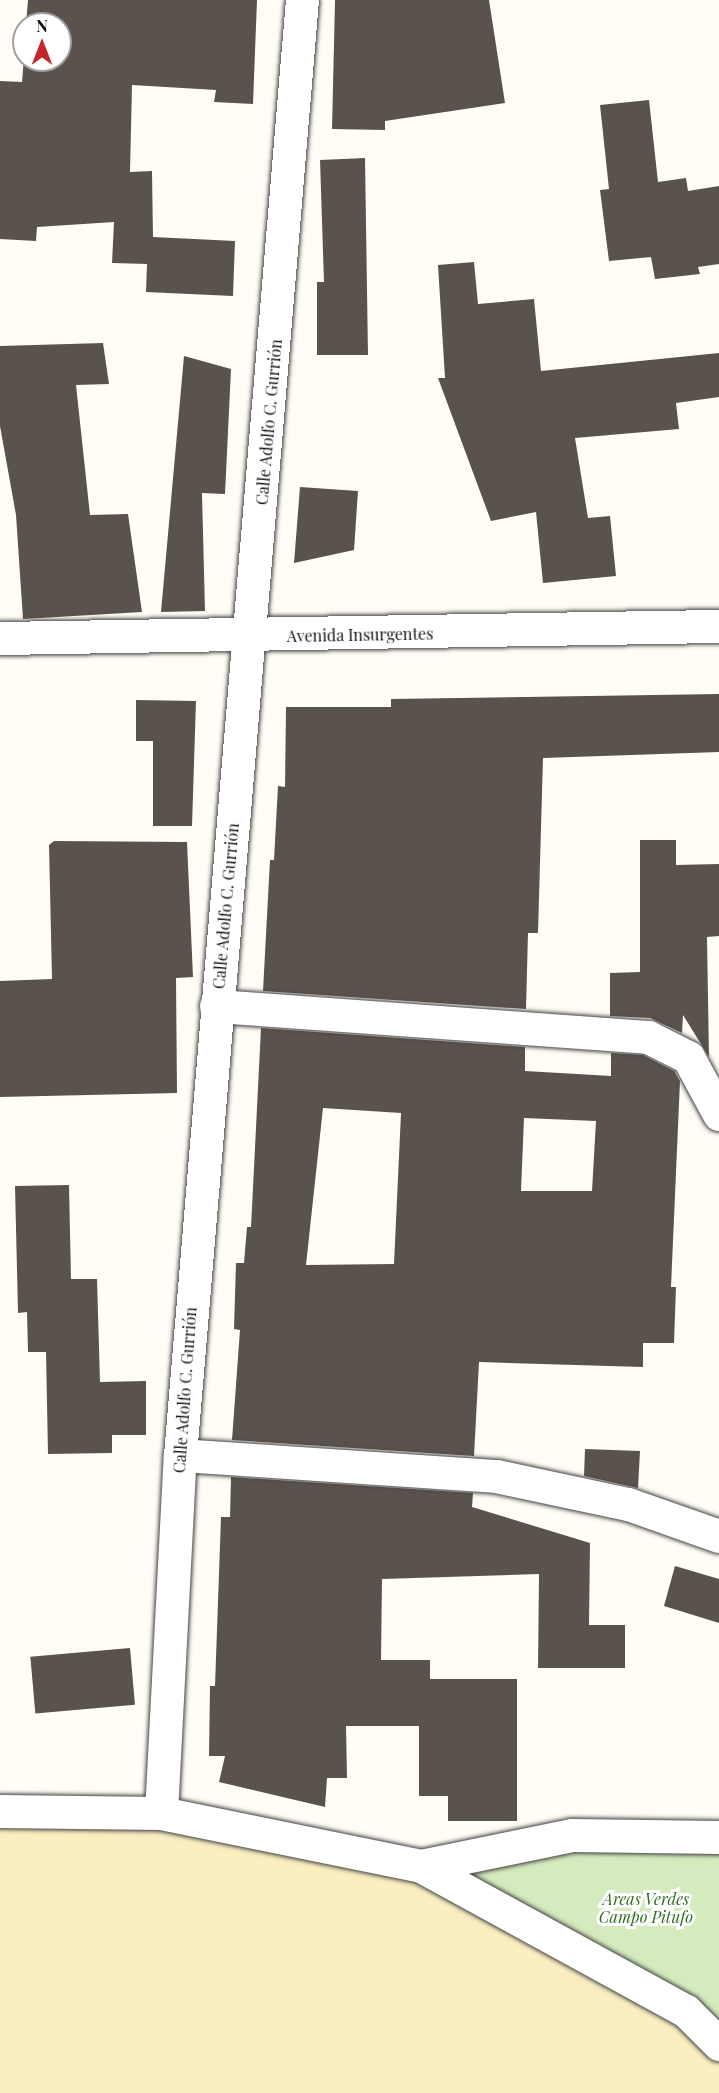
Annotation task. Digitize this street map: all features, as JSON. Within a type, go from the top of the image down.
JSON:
[{"type":"street","name":"Calle Adolfo C. Gurrión","points":[[161,1813],[180,1455],[216,1006],[252,637],[302,0]]},
{"type":"street","name":"Avenida Insurgentes","points":[[0,638],[252,637],[719,626]]},
{"type":"street","points":[[216,1006],[648,1037],[688,1057],[719,1114]]},
{"type":"street","points":[[180,1455],[496,1476],[628,1504],[719,1536]]},
{"type":"street","points":[[0,1811],[161,1813],[421,1866],[686,2011],[719,2044]]},
{"type":"street","points":[[421,1866],[572,1835],[719,1837]]},
{"type":"green space","name":"Areas Verdes Campo Pitufo","points":[[719,1837],[719,2044],[421,1866]]},
{"type":"sand","points":[[0,1811],[161,1813],[421,1866],[719,2044],[719,2093],[0,2093]]},
{"type":"building","points":[[28,0],[257,0],[253,104],[214,102],[216,90],[132,85],[130,172],[152,171],[153,237],[235,241],[233,296],[146,292],[147,264],[112,263],[114,222],[37,227],[36,241],[0,239],[0,81],[22,82],[23,72],[72,72],[72,12],[27,12]]},
{"type":"building","points":[[335,0],[489,0],[505,103],[385,121],[385,130],[332,129]]},
{"type":"building","points":[[649,100],[658,182],[686,178],[688,191],[719,186],[719,264],[698,267],[700,274],[655,279],[651,257],[609,261],[600,190],[609,189],[600,105]]},
{"type":"building","points":[[365,158],[368,355],[317,355],[317,282],[324,282],[320,160]]},
{"type":"building","points":[[474,262],[478,304],[534,299],[541,371],[719,353],[719,397],[676,403],[679,429],[575,438],[588,518],[610,516],[616,576],[543,583],[536,512],[491,521],[438,378],[445,378],[438,265]]},
{"type":"building","points":[[103,343],[109,384],[76,385],[90,515],[128,514],[142,612],[23,619],[16,515],[0,426],[0,346]]},
{"type":"building","points":[[184,356],[231,369],[225,494],[202,493],[205,611],[161,612]]},
{"type":"building","points":[[300,487],[358,491],[354,550],[294,563]]},
{"type":"building","points":[[719,694],[719,752],[543,758],[538,933],[528,933],[526,1009],[263,991],[270,860],[274,860],[278,786],[285,787],[286,707],[391,707],[391,699]]},
{"type":"building","points":[[136,700],[196,701],[192,826],[153,826],[153,741],[136,741]]},
{"type":"building","points":[[640,840],[676,840],[676,865],[719,864],[719,936],[707,937],[709,1057],[683,1015],[682,1033],[650,1018],[610,1016],[610,973],[640,972]]},
{"type":"building","points":[[54,841],[187,842],[193,977],[176,978],[177,1093],[0,1097],[0,981],[52,979],[49,845]]},
{"type":"building","points":[[261,1028],[525,1047],[525,1071],[611,1076],[611,1053],[643,1055],[674,1071],[680,1081],[671,1287],[676,1287],[674,1343],[643,1343],[643,1367],[479,1362],[474,1456],[232,1440],[240,1330],[234,1329],[236,1263],[244,1263],[247,1227],[251,1227]],"holes":[[[323,1108],[401,1113],[394,1264],[306,1265]],[[524,1118],[596,1121],[592,1191],[521,1191]]]},
{"type":"building","points":[[69,1185],[71,1279],[97,1279],[100,1382],[146,1381],[146,1435],[112,1435],[112,1453],[48,1454],[46,1352],[28,1352],[27,1312],[18,1313],[15,1186]]},
{"type":"building","points":[[585,1449],[640,1451],[638,1488],[584,1476]]},
{"type":"building","points":[[231,1477],[473,1493],[472,1507],[590,1543],[589,1625],[625,1625],[625,1668],[538,1668],[539,1574],[382,1579],[381,1660],[430,1660],[430,1679],[517,1679],[517,1821],[448,1821],[448,1796],[419,1796],[419,1726],[346,1726],[347,1778],[327,1778],[325,1807],[219,1782],[225,1756],[209,1756],[210,1686],[215,1686],[221,1517],[230,1517]]},
{"type":"building","points":[[675,1566],[719,1579],[719,1623],[664,1606]]},
{"type":"building","points":[[130,1648],[135,1705],[35,1713],[30,1657]]}]
